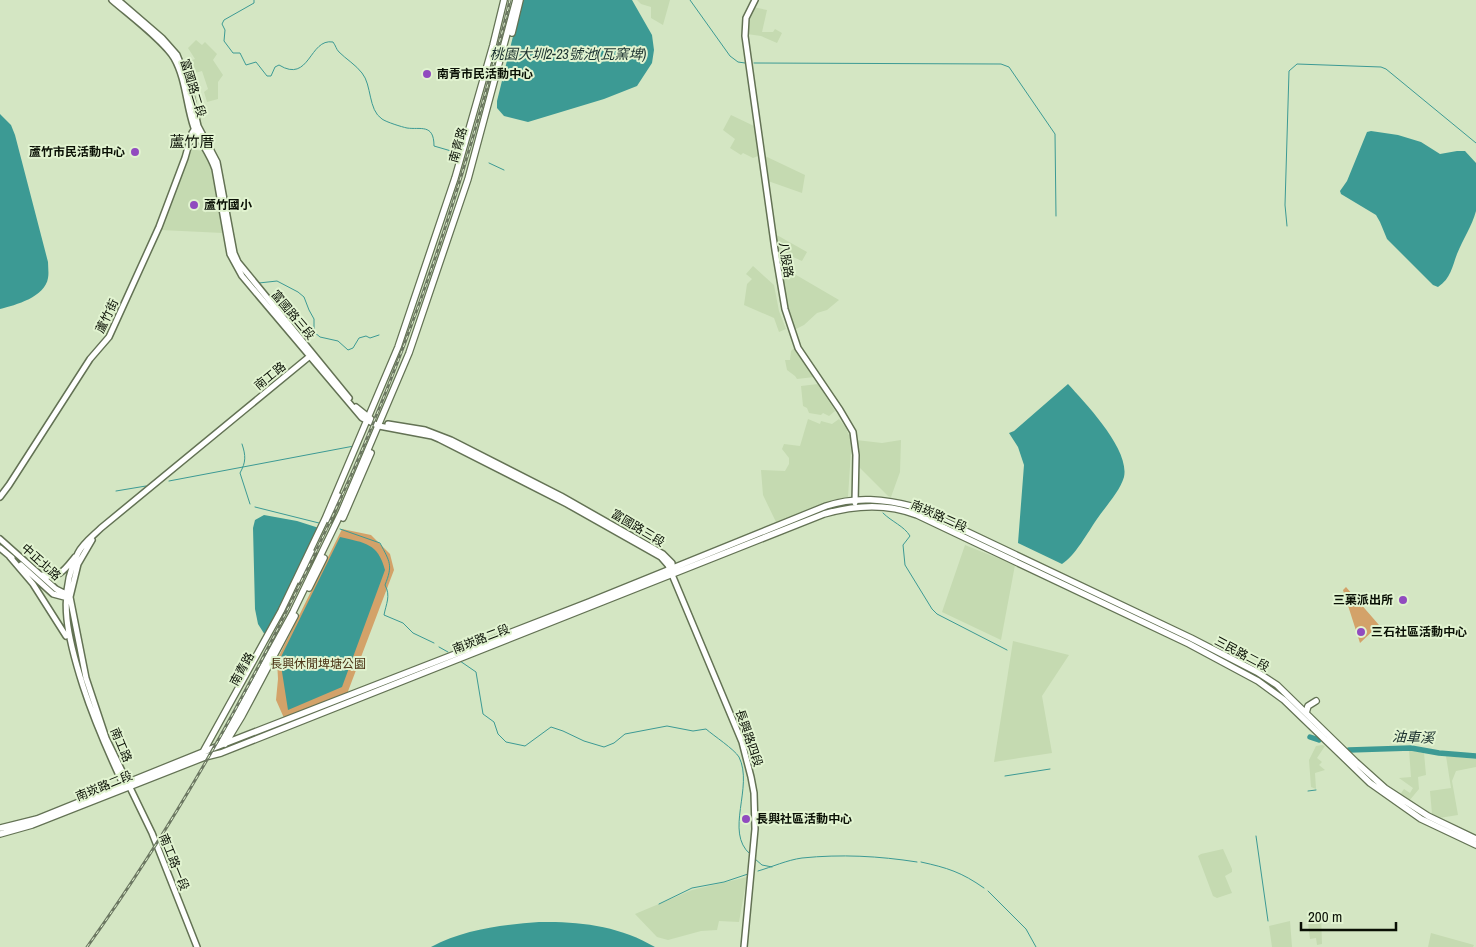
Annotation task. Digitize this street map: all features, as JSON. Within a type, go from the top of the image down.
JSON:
[{"type":"main road","name":"南青路","points":[[204,754],[265,649],[294,590],[340,495],[401,349],[459,178],[505,0]]},
{"type":"main road","points":[[204,754],[281,610],[370,421],[413,304],[464,151],[505,0]]},
{"type":"main road","name":"南青路","points":[[221,749],[298,602],[381,425],[422,318],[468,179],[516,0]]},
{"type":"main road","points":[[221,749],[273,659],[309,589],[371,455],[381,425],[430,303],[471,180],[520,0]]},
{"type":"main road","name":"南青路","points":[[494,85],[505,57]]},
{"type":"main road","name":"南青路","points":[[413,304],[421,292]]},
{"type":"main road","name":"南青路","points":[[422,318],[430,303]]},
{"type":"main road","name":"南青路","points":[[371,455],[374,438]]},
{"type":"main road","name":"南青路","points":[[330,508],[340,495]]},
{"type":"main road","name":"南崁路二段","points":[[221,749],[672,571],[840,501],[875,499],[915,507],[968,532]]},
{"type":"main road","name":"南崁路二段","points":[[0,828],[37,819],[221,749],[672,571],[824,514],[855,507],[888,507],[912,513],[970,541]]},
{"type":"main road","name":"三民路二段","points":[[968,532],[1192,638],[1257,672],[1277,685],[1385,788],[1428,816],[1476,839]]},
{"type":"main road","name":"三民路二段","points":[[970,541],[1189,644],[1258,681],[1284,700],[1370,783],[1421,819],[1476,845]]},
{"type":"main road","name":"南青路","points":[[294,590],[296,578]]},
{"type":"main road","name":"南青路","points":[[298,602],[309,589]]},
{"type":"main road","points":[[1306,713],[1308,706],[1316,701]]},
{"type":"main road","name":"南崁路二段","points":[[0,834],[32,825],[126,785]]},
{"type":"street","name":"富國路二段","points":[[112,0],[159,41],[174,57],[196,127],[215,169],[228,233]]},
{"type":"street","name":"富國路二段","points":[[118,0],[162,38],[177,55],[188,82],[196,127]]},
{"type":"street","name":"八股路","points":[[755,0],[746,18],[745,36],[785,309],[798,348],[853,432],[856,455],[855,507]]},
{"type":"street","name":"蘆竹街","points":[[0,497],[90,359],[109,338],[159,227],[196,127]]},
{"type":"street","name":"富國路三段","points":[[228,233],[230,254],[242,276],[370,421],[432,436],[468,451],[597,516],[663,554],[672,563],[672,571]]},
{"type":"street","name":"南工路","points":[[126,785],[94,718],[72,650],[66,622],[70,576],[78,552],[102,528],[311,355]]},
{"type":"street","name":"南工路","points":[[102,528],[84,552],[78,564],[68,597],[86,678],[106,738],[126,785]]},
{"type":"street","name":"中正北路","points":[[0,539],[56,589],[68,597]]},
{"type":"street","name":"中正北路","points":[[0,548],[52,594],[68,597]]},
{"type":"street","points":[[42,575],[52,576],[60,574],[78,552]]},
{"type":"street","points":[[10,557],[34,584],[64,632],[72,650]]},
{"type":"street","name":"長興路四段","points":[[672,571],[742,742],[751,777],[755,829],[744,947]]},
{"type":"street","name":"南工路一段","points":[[126,785],[152,833],[197,947]]},
{"type":"shaded area","points":[[637,0],[670,0],[663,25],[651,18],[651,7],[641,4]]},
{"type":"shaded area","points":[[753,7],[767,10],[762,32],[773,32],[775,29],[782,33],[777,43],[761,36],[747,34],[748,20]]},
{"type":"shaded area","points":[[196,40],[202,45],[205,42],[217,54],[213,60],[223,75],[218,82],[218,99],[207,102],[204,92],[208,89],[202,71],[188,75],[183,64],[195,59],[188,48]]},
{"type":"shaded area","points":[[731,115],[754,126],[758,156],[753,158],[743,153],[741,155],[730,148],[735,139],[723,130]]},
{"type":"shaded area","name":"蘆竹國小","points":[[190,149],[203,151],[211,167],[223,233],[161,230]]},
{"type":"shaded area","points":[[765,156],[805,175],[802,193],[768,181]]},
{"type":"shaded area","points":[[775,234],[807,252],[802,261],[777,250]]},
{"type":"shaded area","points":[[779,265],[839,300],[827,310],[817,313],[804,325],[794,330],[785,305]]},
{"type":"shaded area","points":[[753,266],[774,285],[779,311],[786,329],[779,332],[774,318],[744,305],[747,284],[752,279],[746,274]]},
{"type":"shaded area","points":[[795,347],[814,377],[797,379],[787,370],[785,360],[790,360],[791,351]]},
{"type":"shaded area","points":[[818,384],[835,411],[829,416],[823,413],[821,415],[809,413],[807,408],[803,406],[801,386]]},
{"type":"shaded area","points":[[808,419],[820,424],[821,421],[832,424],[839,419],[846,428],[850,438],[851,451],[848,497],[833,500],[776,522],[763,495],[761,470],[785,471],[789,464],[789,458],[782,449],[784,444],[800,446]]},
{"type":"shaded area","points":[[856,440],[882,443],[901,440],[900,472],[891,497],[857,465]]},
{"type":"shaded area","points":[[965,545],[1015,565],[1001,640],[942,612]]},
{"type":"shaded area","points":[[1013,641],[1069,655],[1042,696],[1052,753],[994,762]]},
{"type":"shaded area","points":[[1316,746],[1325,746],[1317,758],[1322,762],[1319,765],[1325,770],[1315,773],[1316,789],[1311,787],[1309,760]]},
{"type":"shaded area","points":[[1409,750],[1424,753],[1426,775],[1418,777],[1419,789],[1409,801],[1399,796],[1404,789],[1410,793],[1413,788],[1399,778],[1411,777]]},
{"type":"shaded area","points":[[1446,756],[1476,759],[1476,767],[1456,771],[1452,781],[1458,815],[1439,818],[1432,814],[1430,791],[1451,788]]},
{"type":"shaded area","points":[[1223,849],[1232,869],[1232,872],[1225,876],[1232,893],[1217,898],[1213,896],[1198,856]]},
{"type":"shaded area","points":[[747,877],[739,922],[719,921],[717,930],[701,931],[668,940],[657,937],[635,914],[692,890]]},
{"type":"shaded area","points":[[1321,913],[1322,944],[1317,945],[1316,938],[1310,939],[1307,916]]},
{"type":"shaded area","points":[[1290,921],[1292,947],[1272,947],[1269,926]]},
{"type":"shaded area","points":[[1431,933],[1474,945],[1473,947],[1428,947]]},
{"type":"green space","name":"長興休閒埤塘公園","points":[[342,529],[371,535],[390,554],[394,570],[347,694],[284,718],[276,700],[277,660]]},
{"type":"green space","points":[[1346,587],[1379,625],[1360,643],[1343,590]]},
{"type":"water","name":"桃園大圳2-23號池(瓦窯埤)","points":[[522,0],[632,0],[652,35],[654,50],[652,63],[637,86],[604,99],[528,122],[504,116],[497,108],[497,101]]},
{"type":"water","points":[[0,114],[11,125],[15,135],[48,262],[48,278],[46,285],[36,295],[0,309]]},
{"type":"water","points":[[1367,132],[1398,135],[1421,142],[1440,154],[1465,151],[1476,163],[1476,211],[1446,280],[1438,287],[1433,285],[1387,239],[1376,215],[1341,194],[1340,191],[1347,181]]},
{"type":"water","points":[[1068,384],[1095,414],[1113,440],[1124,466],[1124,477],[1116,493],[1081,543],[1062,564],[1018,543],[1024,465],[1018,447],[1009,433],[1014,431]]},
{"type":"water","points":[[264,515],[297,521],[319,528],[265,635],[258,624],[255,609],[253,528],[255,520]]},
{"type":"water","name":"長興休閒埤塘公園","points":[[340,537],[363,543],[374,549],[379,554],[385,570],[342,687],[288,710],[280,659]]},
{"type":"water","points":[[539,922],[599,926],[628,934],[655,947],[431,947],[470,932],[498,926]]},
{"type":"waterway","points":[[254,0],[254,3],[224,20],[222,24],[225,30],[224,41],[233,53],[240,53],[246,65],[256,62],[267,76],[271,76],[275,67],[279,65],[289,69],[297,69],[319,47],[325,43],[333,42],[339,52],[362,73],[374,110],[382,119],[407,128],[425,129],[432,134],[434,146],[458,153]]},
{"type":"waterway","points":[[690,0],[730,56],[738,62],[745,63]]},
{"type":"waterway","points":[[754,63],[1001,64],[1009,67],[1055,134],[1056,216]]},
{"type":"waterway","points":[[1287,226],[1285,205],[1289,71],[1297,64],[1381,67],[1386,69],[1476,143]]},
{"type":"waterway","points":[[489,163],[504,170]]},
{"type":"waterway","points":[[259,283],[277,281],[298,292],[304,297],[314,319],[314,332],[320,337],[338,341],[348,350],[353,348],[359,338],[366,336],[370,338],[379,335]]},
{"type":"waterway","points":[[242,444],[245,459],[240,473],[250,504]]},
{"type":"waterway","points":[[169,481],[354,446]]},
{"type":"waterway","points":[[116,491],[146,486]]},
{"type":"waterway","points":[[255,507],[319,523]]},
{"type":"waterway","points":[[883,513],[905,529],[910,536],[903,545],[905,565],[932,609],[937,614],[1007,650]]},
{"type":"waterway","points":[[340,529],[380,543],[390,568],[385,585],[388,596],[384,615],[403,623],[413,633],[434,643]]},
{"type":"waterway","points":[[439,647],[448,652]]},
{"type":"waterway","points":[[460,661],[476,672],[483,714],[494,722],[498,734],[506,742],[525,746],[551,727],[604,747],[614,743],[625,734],[667,726],[693,731],[706,729],[739,757],[743,769],[739,834],[743,845],[750,854]]},
{"type":"waterway","points":[[1310,737],[1319,740]]},
{"type":"waterway","name":"油車溪","points":[[1349,750],[1411,748],[1439,753],[1476,756]]},
{"type":"waterway","points":[[1005,776],[1050,769]]},
{"type":"waterway","points":[[1308,791],[1316,790]]},
{"type":"waterway","points":[[1256,836],[1268,921]]},
{"type":"waterway","points":[[758,871],[791,860],[831,856],[860,856],[917,862]]},
{"type":"waterway","points":[[755,859],[762,865],[772,867]]},
{"type":"waterway","points":[[921,862],[954,871],[984,888]]},
{"type":"waterway","points":[[659,904],[692,888],[724,882],[748,874]]},
{"type":"waterway","points":[[988,891],[1026,929],[1036,947]]},
{"type":"railway","points":[[87,947],[146,861],[174,816],[252,679],[318,548],[344,491],[403,349],[433,264],[474,134],[510,0]]},
{"type":"place","name":"南青市民活動中心","points":[[427,74]]},
{"type":"place","name":"蘆竹市民活動中心","points":[[135,152]]},
{"type":"place","name":"蘆竹國小","points":[[194,205]]},
{"type":"place","name":"三菓派出所","points":[[1403,600]]},
{"type":"place","name":"三石社區活動中心","points":[[1361,632]]},
{"type":"place","name":"長興社區活動中心","points":[[746,819]]},
{"type":"district","name":"蘆竹厝","points":[[192,141]]}]
